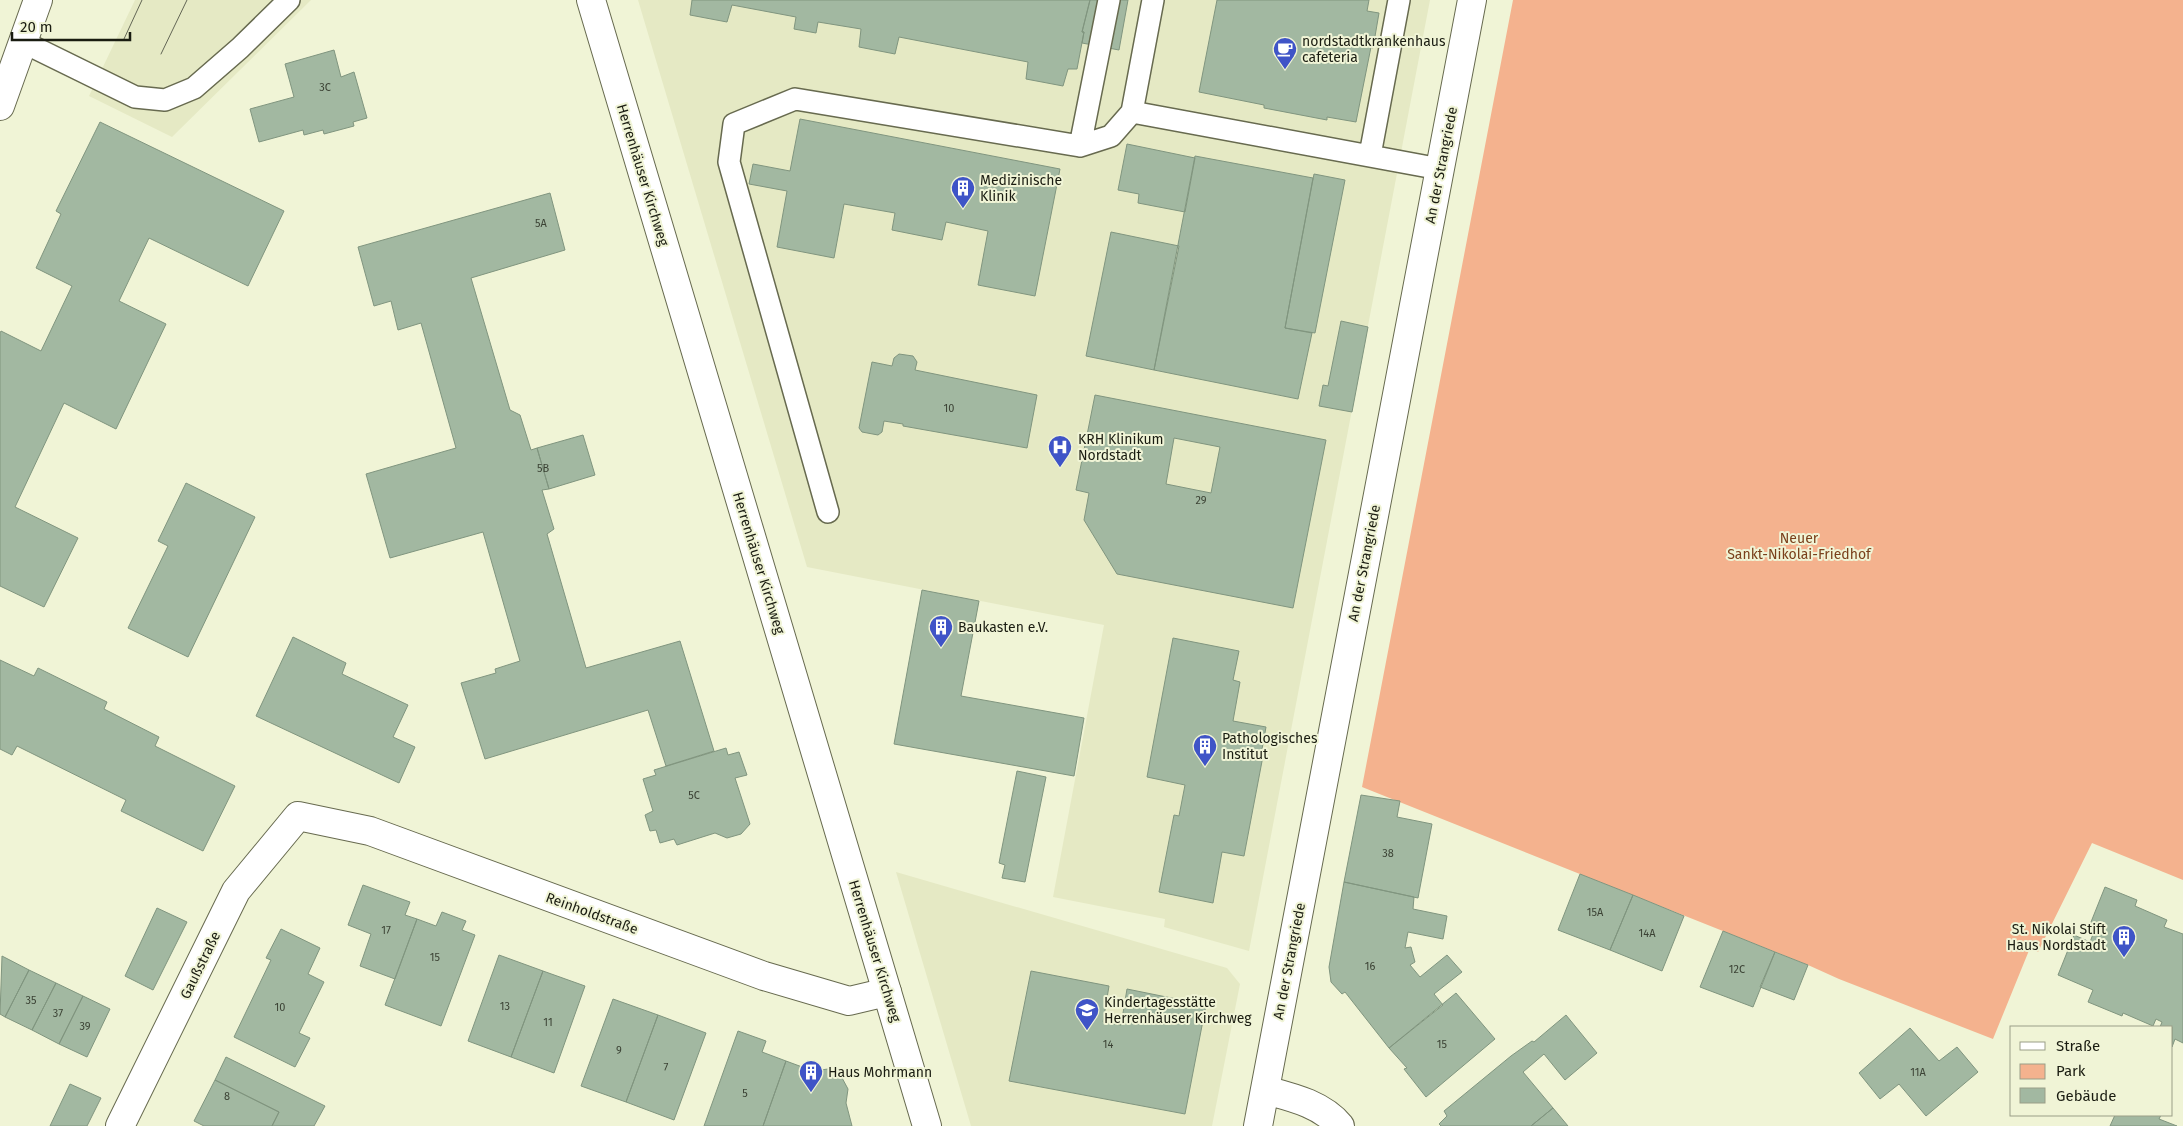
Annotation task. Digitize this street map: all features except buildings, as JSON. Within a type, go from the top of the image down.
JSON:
[{"type":"street","points":[[0,106],[38,0]]},
{"type":"street","name":"Herrenhäuser Kirchweg","points":[[591,0],[927,1126]]},
{"type":"street","name":"An der Strangriede","points":[[1258,1126],[1472,0]]},
{"type":"street","name":"Reinholdstraße","points":[[298,816],[370,831],[764,976],[849,1001],[887,992]]},
{"type":"street","name":"Gaußstraße","points":[[120,1126],[236,891],[298,816]]},
{"type":"street","points":[[1265,1090],[1298,1099],[1333,1117],[1340,1126]]},
{"type":"lane","points":[[23,42],[136,97],[165,100],[194,88],[240,48],[289,0]]},
{"type":"lane","points":[[1080,146],[1109,0]]},
{"type":"lane","points":[[828,512],[729,162],[734,124],[795,99],[1080,146],[1111,136],[1132,112],[1153,0]]},
{"type":"lane","points":[[1370,155],[1399,0]]},
{"type":"lane","points":[[1132,112],[1440,169]]},
{"type":"shaded area","points":[[135,0],[311,0],[172,137],[89,96]]},
{"type":"shaded area","name":"KRH Klinikum Nordstadt","points":[[638,0],[1430,0],[1249,951],[1164,927],[1165,919],[1053,897],[1104,625],[807,567]]},
{"type":"shaded area","name":"Kindertagesstätte Herrenhäuser Kirchweg","points":[[896,872],[1227,968],[1240,984],[1212,1126],[971,1126]]},
{"type":"green space","name":"Neuer Sankt-Nikolai-Friedhof","points":[[1513,0],[2183,0],[2183,880],[2092,843],[2038,952],[2030,948],[1993,1039],[1362,787]]},
{"type":"tram line","points":[[124,39],[142,0]]},
{"type":"tram line","points":[[161,54],[187,0]]},
{"type":"place","name":"nordstadtkrankenhaus cafeteria","points":[[1285,70]]},
{"type":"place","name":"Medizinische Klinik","points":[[963,209]]},
{"type":"place","name":"KRH Klinikum Nordstadt","points":[[1060,468]]},
{"type":"place","name":"Baukasten e.V.","points":[[941,648]]},
{"type":"place","name":"Pathologisches Institut","points":[[1205,767]]},
{"type":"place","name":"St. Nikolai Stift Haus Nordstadt","points":[[2124,958]]},
{"type":"place","name":"Kindertagesstätte Herrenhäuser Kirchweg","points":[[1087,1031]]},
{"type":"place","name":"Haus Mohrmann","points":[[811,1093]]}]
